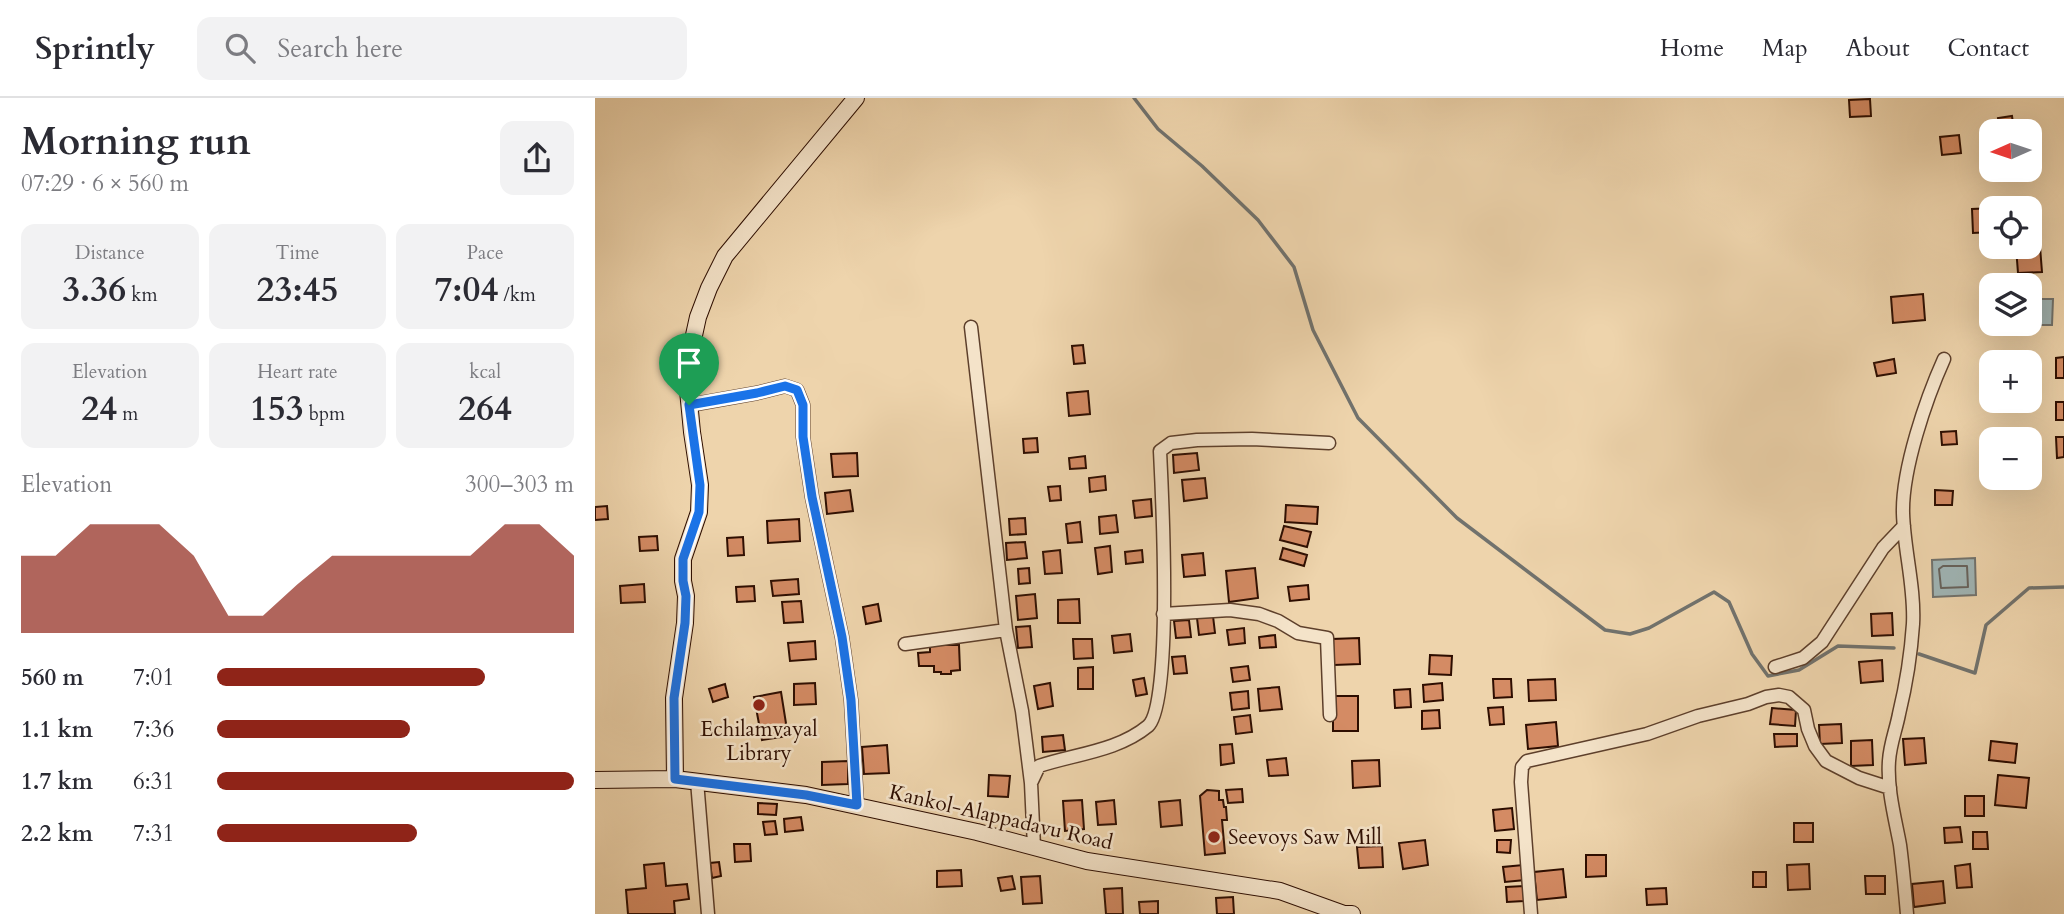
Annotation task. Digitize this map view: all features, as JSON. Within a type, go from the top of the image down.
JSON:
[{"type":"main road","points":[[675,779],[674,698],[685,623],[686,596],[683,559],[699,512],[700,485],[687,380],[698,317],[725,256],[856,98]]},
{"type":"main road","name":"Kankol-Alappadavu Road","points":[[595,780],[675,779],[806,795],[1087,861],[1280,891],[1344,914],[1352,914]]},
{"type":"street","points":[[971,327],[1006,630],[1022,711],[1031,783],[1034,847]]},
{"type":"street","points":[[1907,914],[1889,763],[1906,682],[1913,621],[1904,526],[1905,486],[1923,415],[1944,359]]},
{"type":"street","points":[[689,405],[785,386],[797,390],[803,405],[803,437],[812,497],[842,637],[851,700],[857,805]]},
{"type":"street","points":[[1031,783],[1039,766],[1062,758],[1100,751],[1151,724],[1160,699],[1163,614],[1164,542],[1160,451],[1171,443],[1197,440],[1252,439],[1329,443]]},
{"type":"street","points":[[1775,667],[1803,658],[1822,642],[1883,548],[1904,526]]},
{"type":"street","points":[[1163,614],[1230,610],[1259,614],[1279,621],[1298,633],[1327,638],[1330,715]]},
{"type":"street","points":[[905,644],[1006,630]]},
{"type":"street","points":[[1531,914],[1521,782],[1522,767],[1527,761],[1647,734],[1698,716],[1779,695],[1789,697],[1804,710],[1815,746],[1826,761],[1859,778],[1890,788]]},
{"type":"street","points":[[697,781],[708,914]]},
{"type":"water","points":[[2042,299],[2053,299],[2052,325],[2042,325]]},
{"type":"water","points":[[1975,558],[1976,595],[1933,597],[1932,560]]},
{"type":"building","points":[[1870,99],[1871,116],[1850,117],[1849,100]]},
{"type":"building","points":[[1959,135],[1961,153],[1942,155],[1940,137]]},
{"type":"building","points":[[1972,209],[1979,209],[1979,233],[1973,233]]},
{"type":"building","points":[[2017,259],[2041,259],[2042,272],[2018,273]]},
{"type":"building","points":[[1923,294],[1925,320],[1893,323],[1891,297]]},
{"type":"building","points":[[1083,345],[1085,363],[1074,364],[1072,346]]},
{"type":"building","points":[[2064,357],[2064,378],[2056,378],[2056,358]]},
{"type":"building","points":[[1894,359],[1896,373],[1877,376],[1874,363]]},
{"type":"building","points":[[1088,391],[1090,414],[1069,416],[1067,393]]},
{"type":"building","points":[[2056,402],[2064,402],[2064,420],[2056,420]]},
{"type":"building","points":[[1956,431],[1957,444],[1942,445],[1941,432]]},
{"type":"building","points":[[2056,437],[2064,437],[2064,457],[2057,458]]},
{"type":"building","points":[[1037,438],[1038,452],[1024,453],[1023,439]]},
{"type":"building","points":[[857,453],[858,476],[833,477],[831,454]]},
{"type":"building","points":[[1197,453],[1199,470],[1174,473],[1173,455]]},
{"type":"building","points":[[1085,456],[1086,468],[1070,469],[1069,458]]},
{"type":"building","points":[[1105,476],[1106,490],[1090,492],[1089,478]]},
{"type":"building","points":[[1205,478],[1207,498],[1184,501],[1182,480]]},
{"type":"building","points":[[1060,486],[1061,500],[1050,501],[1048,487]]},
{"type":"building","points":[[850,490],[853,511],[827,514],[825,493]]},
{"type":"building","points":[[1935,490],[1953,491],[1952,505],[1935,505]]},
{"type":"building","points":[[1151,499],[1152,516],[1135,518],[1133,501]]},
{"type":"building","points":[[1286,505],[1318,507],[1317,524],[1285,522]]},
{"type":"building","points":[[607,506],[608,519],[595,520],[595,507]]},
{"type":"building","points":[[1116,515],[1118,532],[1100,534],[1099,517]]},
{"type":"building","points":[[1025,518],[1026,534],[1010,535],[1009,519]]},
{"type":"building","points":[[799,519],[800,541],[768,543],[767,521]]},
{"type":"building","points":[[1080,522],[1082,542],[1068,543],[1066,524]]},
{"type":"building","points":[[1284,526],[1311,532],[1307,547],[1280,540]]},
{"type":"building","points":[[657,536],[658,550],[640,551],[639,537]]},
{"type":"building","points":[[743,537],[744,555],[728,556],[727,538]]},
{"type":"building","points":[[1025,542],[1027,558],[1007,560],[1006,543]]},
{"type":"building","points":[[1110,546],[1112,572],[1098,574],[1095,548]]},
{"type":"building","points":[[1283,548],[1307,555],[1304,566],[1280,559]]},
{"type":"building","points":[[1060,550],[1062,573],[1045,574],[1043,552]]},
{"type":"building","points":[[1142,550],[1143,562],[1126,564],[1125,552]]},
{"type":"building","points":[[1203,553],[1205,575],[1184,577],[1182,555]]},
{"type":"building","points":[[1029,568],[1030,583],[1019,584],[1018,569]]},
{"type":"building","points":[[1255,568],[1258,598],[1229,602],[1226,571]]},
{"type":"building","points":[[798,579],[799,594],[773,596],[771,581]]},
{"type":"building","points":[[644,584],[645,602],[621,603],[620,586]]},
{"type":"building","points":[[1308,585],[1309,599],[1290,601],[1288,587]]},
{"type":"building","points":[[754,586],[755,601],[737,602],[736,587]]},
{"type":"building","points":[[1035,594],[1037,618],[1018,620],[1016,596]]},
{"type":"building","points":[[1079,599],[1080,623],[1058,623],[1058,600]]},
{"type":"building","points":[[801,601],[803,622],[784,623],[782,602]]},
{"type":"building","points":[[878,604],[881,621],[866,624],[863,607]]},
{"type":"building","points":[[1892,613],[1893,635],[1872,636],[1871,614]]},
{"type":"building","points":[[1213,616],[1215,633],[1199,635],[1197,618]]},
{"type":"building","points":[[1189,620],[1191,637],[1176,638],[1174,621]]},
{"type":"building","points":[[1030,626],[1032,647],[1018,648],[1016,627]]},
{"type":"building","points":[[1244,628],[1245,643],[1229,645],[1227,630]]},
{"type":"building","points":[[1130,634],[1132,651],[1114,653],[1112,636]]},
{"type":"building","points":[[1275,635],[1276,647],[1260,648],[1259,637]]},
{"type":"building","points":[[1359,638],[1360,664],[1334,665],[1332,639]]},
{"type":"building","points":[[1073,639],[1092,639],[1093,658],[1074,659]]},
{"type":"building","points":[[815,641],[816,659],[790,661],[788,643]]},
{"type":"building","points":[[930,645],[959,645],[960,670],[941,674],[934,672],[934,666],[919,666],[918,653],[930,652]]},
{"type":"building","points":[[1430,655],[1452,656],[1451,675],[1429,674]]},
{"type":"building","points":[[1185,656],[1187,673],[1174,674],[1172,657]]},
{"type":"building","points":[[1882,660],[1883,681],[1861,683],[1859,662]]},
{"type":"building","points":[[1248,666],[1250,680],[1233,682],[1231,668]]},
{"type":"building","points":[[1093,667],[1093,689],[1078,689],[1078,668]]},
{"type":"building","points":[[1144,678],[1147,694],[1136,696],[1133,680]]},
{"type":"building","points":[[1493,679],[1511,679],[1512,697],[1494,698]]},
{"type":"building","points":[[1555,679],[1556,700],[1529,701],[1528,680]]},
{"type":"building","points":[[815,683],[816,704],[794,705],[794,684]]},
{"type":"building","points":[[1050,683],[1053,706],[1038,709],[1034,686]]},
{"type":"building","points":[[1442,683],[1443,700],[1424,702],[1423,685]]},
{"type":"building","points":[[725,684],[728,697],[713,702],[709,689]]},
{"type":"building","points":[[1279,687],[1282,709],[1260,711],[1258,689]]},
{"type":"building","points":[[1410,689],[1411,707],[1395,708],[1394,690]]},
{"type":"building","points":[[1248,691],[1249,708],[1232,710],[1230,693]]},
{"type":"building","points":[[781,692],[788,736],[762,740],[754,697]]},
{"type":"building","points":[[1333,696],[1358,696],[1358,731],[1333,731]]},
{"type":"building","points":[[1503,707],[1504,724],[1490,725],[1488,708]]},
{"type":"building","points":[[1772,708],[1796,710],[1795,726],[1770,724]]},
{"type":"building","points":[[1439,710],[1440,728],[1422,729],[1422,711]]},
{"type":"building","points":[[1250,715],[1252,732],[1236,734],[1234,717]]},
{"type":"building","points":[[1556,722],[1558,746],[1528,749],[1526,725]]},
{"type":"building","points":[[1841,724],[1842,743],[1820,744],[1819,725]]},
{"type":"building","points":[[1774,734],[1797,734],[1797,746],[1775,747]]},
{"type":"building","points":[[1063,735],[1065,750],[1043,752],[1042,737]]},
{"type":"building","points":[[1924,738],[1926,763],[1905,765],[1903,739]]},
{"type":"building","points":[[1872,740],[1873,765],[1851,766],[1851,741]]},
{"type":"building","points":[[1991,741],[2017,744],[2015,763],[1989,760]]},
{"type":"building","points":[[1232,744],[1234,763],[1221,765],[1220,745]]},
{"type":"building","points":[[887,745],[889,773],[864,774],[862,747]]},
{"type":"building","points":[[1286,758],[1288,775],[1269,776],[1267,760]]},
{"type":"building","points":[[1379,760],[1380,786],[1353,788],[1352,761]]},
{"type":"building","points":[[848,761],[848,784],[822,785],[822,762]]},
{"type":"building","points":[[989,775],[1010,776],[1008,797],[988,796]]},
{"type":"building","points":[[1998,775],[2029,778],[2026,808],[1995,805]]},
{"type":"building","points":[[1242,789],[1243,802],[1228,803],[1226,790]]},
{"type":"building","name":"Seevoys Saw Mill","points":[[1207,790],[1219,791],[1219,800],[1223,800],[1226,807],[1227,820],[1222,820],[1225,853],[1205,855],[1200,796]]},
{"type":"building","points":[[1965,796],[1984,796],[1984,816],[1965,816]]},
{"type":"building","points":[[1082,800],[1084,829],[1065,831],[1063,801]]},
{"type":"building","points":[[1114,800],[1116,824],[1098,825],[1096,802]]},
{"type":"building","points":[[1180,800],[1182,825],[1161,827],[1159,802]]},
{"type":"building","points":[[758,803],[777,804],[776,815],[758,814]]},
{"type":"building","points":[[1512,808],[1514,829],[1495,831],[1493,810]]},
{"type":"building","points":[[801,817],[803,830],[785,832],[784,819]]},
{"type":"building","points":[[775,821],[777,834],[765,835],[763,822]]},
{"type":"building","points":[[1794,823],[1813,823],[1813,842],[1794,842]]},
{"type":"building","points":[[1960,827],[1962,842],[1945,843],[1944,828]]},
{"type":"building","points":[[1973,832],[1987,832],[1988,849],[1973,849]]},
{"type":"building","points":[[1425,840],[1428,865],[1403,869],[1399,843]]},
{"type":"building","points":[[1497,840],[1511,840],[1510,853],[1497,852]]},
{"type":"building","points":[[734,844],[750,844],[751,861],[735,862]]},
{"type":"building","points":[[1382,846],[1383,867],[1359,868],[1357,847]]},
{"type":"building","points":[[1586,855],[1606,855],[1606,876],[1586,877]]},
{"type":"building","points":[[719,862],[721,876],[712,878],[710,863]]},
{"type":"building","points":[[664,863],[666,886],[687,884],[689,899],[674,901],[675,914],[628,914],[626,890],[646,888],[644,865]]},
{"type":"building","points":[[1809,864],[1810,889],[1788,890],[1787,865]]},
{"type":"building","points":[[1970,864],[1972,887],[1957,888],[1955,866]]},
{"type":"building","points":[[1523,865],[1525,880],[1505,882],[1503,867]]},
{"type":"building","points":[[1563,869],[1566,897],[1537,900],[1534,872]]},
{"type":"building","points":[[961,870],[962,886],[937,887],[937,871]]},
{"type":"building","points":[[1753,872],[1766,872],[1766,887],[1753,887]]},
{"type":"building","points":[[1012,876],[1015,889],[1001,891],[998,878]]},
{"type":"building","points":[[1040,876],[1042,903],[1023,904],[1021,877]]},
{"type":"building","points":[[1865,876],[1885,876],[1885,894],[1866,894]]},
{"type":"building","points":[[1943,881],[1945,903],[1914,907],[1912,884]]},
{"type":"building","points":[[1524,886],[1524,901],[1507,902],[1506,887]]},
{"type":"building","points":[[1122,888],[1123,914],[1106,914],[1104,889]]},
{"type":"building","points":[[1666,888],[1667,904],[1647,905],[1646,889]]},
{"type":"building","points":[[1233,897],[1234,914],[1217,914],[1216,898]]},
{"type":"building","points":[[1158,901],[1158,914],[1140,914],[1139,902]]},
{"type":"waterway","points":[[1134,98],[1158,129],[1202,166],[1258,220],[1294,267],[1313,330],[1358,418],[1457,518],[1605,630],[1630,634],[1649,628],[1714,592],[1729,602],[1752,654],[1768,676],[1799,670],[1838,646],[1894,648]]},
{"type":"waterway","points":[[1919,654],[1975,673],[1986,625],[2029,588],[2064,587]]},
{"type":"place","name":"Echilamvayal Library","points":[[759,705]]},
{"type":"place","name":"Seevoys Saw Mill","points":[[1214,837]]},
{"type":"route","points":[[785,386],[797,390],[803,405],[803,437],[812,497],[842,637],[851,700],[857,805],[806,795],[675,779],[674,698],[685,623],[686,596],[683,559],[699,512],[700,485],[689,405],[785,386]]}]
